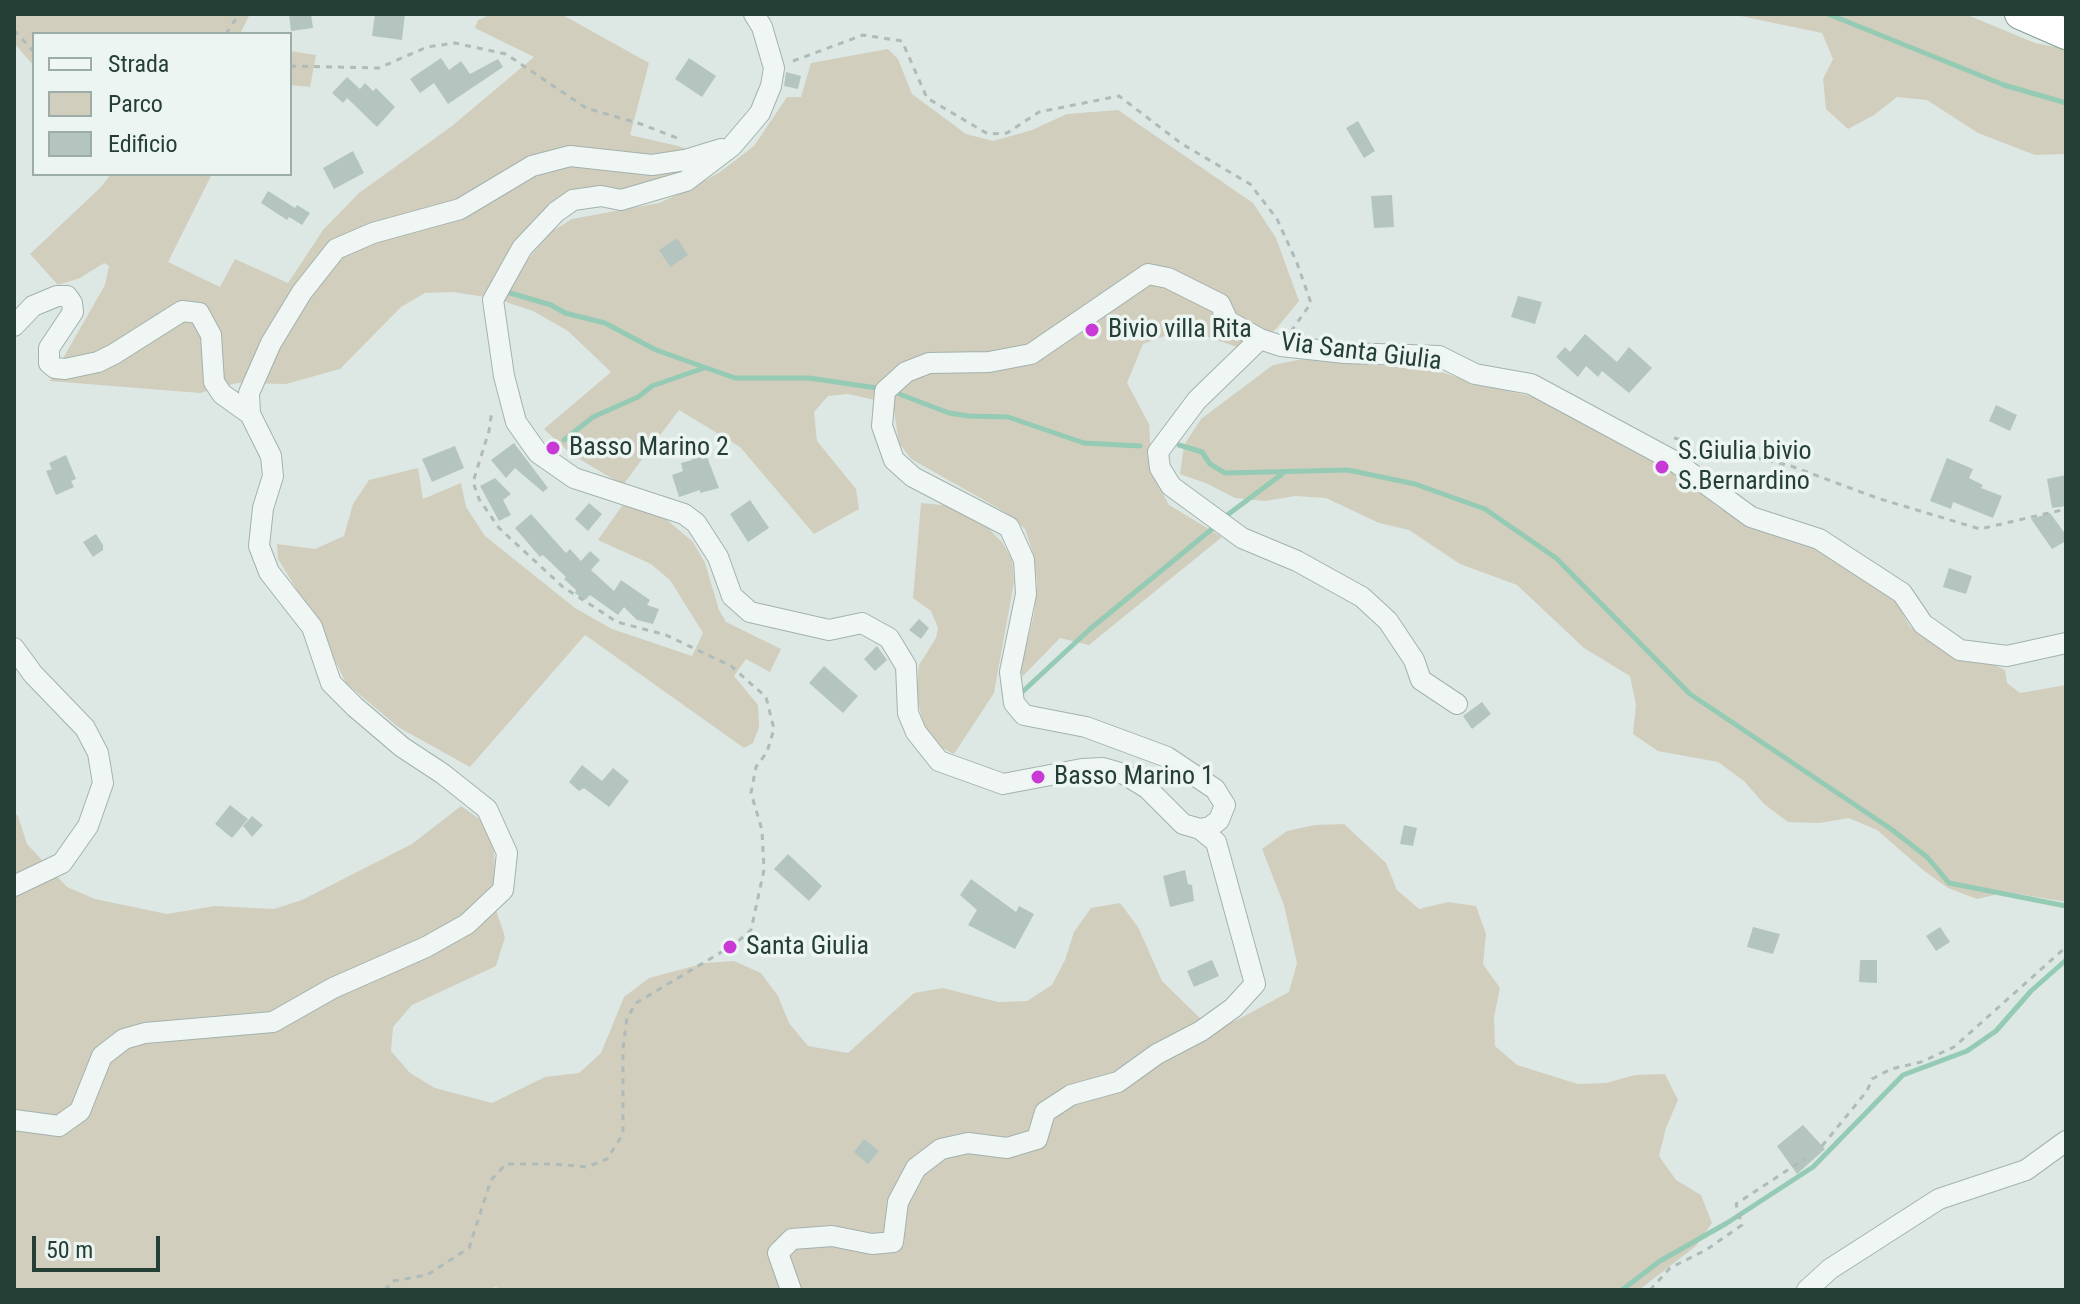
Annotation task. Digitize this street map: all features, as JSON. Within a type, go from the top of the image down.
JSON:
[{"type":"highway","points":[[2020,14],[2066,34]]},
{"type":"street","points":[[754,14],[762,27],[774,68],[771,86],[760,113],[732,146],[686,181],[621,200],[601,196],[573,200],[556,212],[522,248],[493,300],[504,376],[516,422],[538,453],[574,478],[684,514],[696,523],[718,557],[732,596],[750,612],[829,630],[862,623],[889,638],[906,666],[908,713],[912,723],[939,761],[1003,784],[1103,768],[1124,774],[1147,788],[1183,824],[1200,829],[1216,842],[1255,984],[1233,1008],[1201,1031],[1157,1054],[1118,1082],[1071,1095],[1045,1112],[1037,1139],[1007,1148],[968,1143],[941,1149],[916,1168],[898,1202],[893,1242],[872,1244],[832,1236],[792,1239],[778,1253],[791,1290]]},
{"type":"street","points":[[14,1120],[59,1126],[80,1111],[102,1056],[124,1039],[145,1033],[273,1022],[333,988],[426,947],[467,924],[503,890],[507,853],[487,809],[402,747],[331,683],[312,627],[269,572],[259,546],[263,508],[273,476],[271,456],[250,414],[249,393],[271,343],[302,292],[336,249],[373,233],[460,209],[532,166],[570,156],[652,165],[685,160],[732,146]]},
{"type":"street","name":"Via Santa Giulia","points":[[1200,829],[1210,827],[1219,820],[1225,805],[1215,789],[1167,757],[1086,727],[1024,715],[1014,703],[1010,672],[1026,594],[1024,560],[1009,527],[913,477],[894,460],[882,426],[885,391],[906,372],[929,363],[989,362],[1031,354],[1148,274],[1168,278],[1220,304],[1228,321],[1260,339],[1281,346],[1345,353],[1439,356],[1475,374],[1531,384],[1674,461],[1751,517],[1819,539],[1902,593],[1923,624],[1960,650],[2007,656],[2066,643]]},
{"type":"street","points":[[14,326],[33,306],[57,296],[67,296],[73,312],[49,348],[49,363],[55,368],[65,369],[98,362],[182,311],[199,313],[211,335],[214,382],[222,394],[250,414]]},
{"type":"street","points":[[1260,339],[1197,400],[1158,452],[1160,468],[1171,486],[1242,538],[1297,561],[1362,597],[1388,621],[1414,660],[1421,680],[1457,704]]},
{"type":"street","points":[[14,648],[33,674],[85,728],[98,753],[103,783],[88,826],[62,863],[14,886]]},
{"type":"street","points":[[1807,1290],[1830,1269],[1939,1199],[2026,1170],[2066,1141]]},
{"type":"path","points":[[227,32],[239,14]]},
{"type":"path","points":[[14,30],[32,50]]},
{"type":"path","points":[[774,68],[863,35],[902,41],[927,98],[988,134],[1007,133],[1039,112],[1119,96],[1182,144],[1250,184],[1277,219],[1311,303],[1281,346]]},
{"type":"path","points":[[292,66],[379,68],[427,47],[455,43],[506,54],[586,108],[689,142]]},
{"type":"path","points":[[385,1290],[393,1281],[427,1275],[469,1248],[491,1180],[506,1164],[587,1167],[607,1159],[623,1134],[623,1048],[627,1018],[636,1003],[735,944],[751,930],[764,870],[762,830],[751,793],[756,767],[767,752],[774,729],[766,697],[731,666],[666,635],[617,622],[563,587],[499,528],[479,499],[473,482],[489,431],[493,405]]},
{"type":"path","points":[[1673,438],[1791,466],[1877,498],[1980,529],[2066,509]]},
{"type":"path","points":[[1822,1146],[1867,1091],[1872,1079],[1891,1069],[1921,1062],[1954,1047],[2066,947]]},
{"type":"path","points":[[1650,1290],[1670,1268],[1706,1250],[1742,1225],[1736,1204],[1806,1158]]},
{"type":"green space","points":[[14,14],[250,14],[241,32],[32,32],[32,64],[14,43]]},
{"type":"green space","points":[[492,14],[561,14],[649,63],[630,135],[710,157],[673,182],[569,197],[485,297],[453,292],[425,293],[401,307],[340,369],[286,384],[237,383],[200,393],[50,381],[105,285],[109,266],[104,263],[80,278],[58,285],[30,254],[109,176],[211,176],[168,262],[220,287],[235,259],[288,283],[323,230],[359,193],[452,126],[534,57],[475,28],[478,20]]},
{"type":"green space","points":[[1731,14],[1965,14],[2035,43],[2066,49],[2066,154],[2035,155],[1978,133],[1927,100],[1897,97],[1874,115],[1848,129],[1826,109],[1823,79],[1833,59],[1822,33]]},
{"type":"green space","points":[[888,49],[898,59],[912,94],[966,134],[993,141],[1032,130],[1067,114],[1118,110],[1253,203],[1276,238],[1299,301],[1276,329],[1246,350],[1184,329],[1143,344],[1127,383],[1149,424],[1152,473],[1169,505],[1222,537],[1089,645],[1060,638],[1023,676],[1020,671],[1034,614],[1037,582],[1034,556],[1025,529],[1005,512],[911,459],[899,443],[893,404],[848,394],[828,396],[814,412],[817,441],[856,489],[859,509],[814,534],[740,447],[679,410],[623,485],[571,454],[544,429],[611,372],[568,331],[533,311],[503,301],[523,265],[551,232],[572,219],[659,203],[692,188],[720,172],[754,146],[787,97],[801,97],[811,63]]},
{"type":"green space","points":[[292,51],[316,55],[310,87],[292,85]]},
{"type":"green space","points":[[1303,359],[1435,370],[1534,397],[1668,468],[1720,509],[1808,542],[1895,600],[1910,627],[1945,652],[2005,670],[2007,683],[2020,693],[2066,685],[2066,902],[2007,892],[1977,899],[1948,888],[1877,830],[1849,818],[1819,823],[1788,822],[1764,804],[1744,781],[1718,762],[1658,751],[1633,734],[1636,705],[1630,676],[1584,648],[1517,585],[1460,564],[1409,530],[1379,523],[1326,498],[1295,496],[1265,501],[1235,498],[1180,474],[1184,445],[1201,419],[1273,365]]},
{"type":"green space","points":[[418,468],[423,499],[461,483],[466,507],[485,536],[575,608],[612,629],[692,656],[703,633],[670,580],[651,564],[598,540],[624,503],[667,520],[693,542],[705,563],[719,610],[726,622],[781,649],[770,672],[746,659],[734,676],[758,705],[759,727],[753,743],[744,748],[585,635],[470,767],[398,727],[346,683],[314,618],[278,559],[277,544],[315,549],[344,536],[353,504],[369,480]]},
{"type":"green space","points":[[921,503],[953,506],[988,528],[1002,542],[1012,559],[1014,582],[994,693],[954,754],[938,746],[925,730],[916,694],[919,665],[936,638],[938,628],[931,611],[913,598]]},
{"type":"green space","points":[[461,806],[485,823],[494,851],[496,910],[505,937],[496,966],[412,1005],[393,1027],[391,1051],[410,1073],[435,1088],[492,1103],[545,1077],[579,1073],[601,1053],[624,997],[649,978],[705,963],[734,961],[761,973],[778,996],[789,1023],[808,1046],[848,1053],[914,993],[943,988],[998,1002],[1027,1001],[1052,985],[1065,960],[1074,932],[1091,908],[1120,903],[1138,927],[1162,981],[1204,1022],[1235,1021],[1289,992],[1297,963],[1284,905],[1262,849],[1287,831],[1315,825],[1344,824],[1386,863],[1397,890],[1419,909],[1448,902],[1476,906],[1486,934],[1483,964],[1500,988],[1494,1017],[1495,1046],[1517,1065],[1578,1084],[1606,1083],[1635,1075],[1665,1074],[1678,1100],[1659,1156],[1676,1180],[1701,1195],[1712,1223],[1696,1246],[1639,1290],[501,1290],[496,1287],[485,1290],[14,1290],[14,812],[27,844],[67,887],[95,899],[167,914],[215,906],[274,909],[302,900],[412,844]]},
{"type":"building","points":[[289,14],[311,14],[313,28],[291,31]]},
{"type":"building","points":[[375,14],[405,14],[402,40],[372,36]]},
{"type":"building","points":[[441,58],[449,70],[461,61],[470,74],[498,59],[503,67],[448,104],[434,83],[420,93],[410,79]]},
{"type":"building","points":[[689,58],[716,76],[702,97],[675,79]]},
{"type":"building","points":[[786,72],[801,76],[798,89],[784,86]]},
{"type":"building","points":[[347,77],[360,89],[365,83],[373,91],[376,88],[395,107],[377,127],[347,98],[343,103],[332,93]]},
{"type":"building","points":[[1358,121],[1375,151],[1364,158],[1346,128]]},
{"type":"building","points":[[353,151],[364,173],[334,189],[323,168]]},
{"type":"building","points":[[268,191],[295,208],[297,205],[310,213],[302,225],[289,217],[287,220],[261,203]]},
{"type":"building","points":[[1392,195],[1394,227],[1374,228],[1371,196]]},
{"type":"building","points":[[677,238],[688,255],[670,267],[659,250]]},
{"type":"building","points":[[1518,296],[1542,302],[1535,324],[1511,317]]},
{"type":"building","points":[[1585,334],[1617,362],[1629,347],[1652,368],[1629,393],[1602,371],[1598,377],[1586,366],[1578,377],[1556,357],[1565,347],[1570,352]]},
{"type":"building","points":[[1996,405],[2017,415],[2010,431],[1989,421]]},
{"type":"building","points":[[514,443],[548,488],[543,492],[515,468],[506,478],[491,460]]},
{"type":"building","points":[[455,446],[464,468],[432,482],[422,459]]},
{"type":"building","points":[[704,449],[719,488],[679,497],[672,475],[683,471],[681,463],[692,460],[690,453]]},
{"type":"building","points":[[66,455],[76,479],[71,481],[74,487],[56,495],[46,471],[52,469],[49,463]]},
{"type":"building","points":[[1947,458],[1973,469],[1969,478],[1983,485],[1981,488],[2002,496],[1993,518],[1953,502],[1951,509],[1930,501]]},
{"type":"building","points":[[2066,475],[2066,506],[2052,508],[2047,479]]},
{"type":"building","points":[[495,478],[511,494],[503,500],[511,515],[499,521],[480,486]]},
{"type":"building","points":[[750,500],[769,528],[748,542],[730,514]]},
{"type":"building","points":[[589,503],[602,514],[588,531],[575,519]]},
{"type":"building","points":[[2050,513],[2066,535],[2066,541],[2052,549],[2031,519]]},
{"type":"building","points":[[531,514],[566,553],[570,549],[581,561],[590,551],[600,560],[591,570],[614,591],[621,580],[650,600],[647,605],[659,609],[653,624],[637,620],[624,607],[618,615],[590,595],[585,600],[575,593],[576,590],[564,579],[566,577],[543,555],[540,557],[515,528]]},
{"type":"building","points":[[96,534],[103,550],[93,557],[83,542]]},
{"type":"building","points":[[1949,568],[1972,576],[1966,594],[1943,587]]},
{"type":"building","points":[[919,619],[929,628],[921,639],[909,630]]},
{"type":"building","points":[[877,646],[887,660],[875,671],[864,659]]},
{"type":"building","points":[[824,666],[858,696],[843,713],[809,683]]},
{"type":"building","points":[[1482,702],[1491,714],[1472,729],[1463,716]]},
{"type":"building","points":[[582,765],[602,781],[613,768],[629,781],[609,807],[584,788],[579,791],[569,782]]},
{"type":"building","points":[[230,805],[248,819],[232,838],[215,824]]},
{"type":"building","points":[[252,816],[263,825],[252,837],[243,826]]},
{"type":"building","points":[[1404,825],[1417,828],[1413,846],[1400,844]]},
{"type":"building","points":[[788,854],[822,886],[809,901],[774,869]]},
{"type":"building","points":[[1185,870],[1188,884],[1192,885],[1194,901],[1170,907],[1163,876]]},
{"type":"building","points":[[971,879],[1016,912],[1019,906],[1034,914],[1015,949],[968,925],[977,910],[960,895]]},
{"type":"building","points":[[1753,927],[1780,934],[1773,954],[1747,947]]},
{"type":"building","points":[[1940,927],[1950,942],[1936,951],[1926,936]]},
{"type":"building","points":[[1212,960],[1219,976],[1194,987],[1187,971]]},
{"type":"building","points":[[1860,960],[1877,960],[1877,983],[1859,982]]},
{"type":"building","points":[[1803,1125],[1825,1149],[1797,1174],[1777,1146]]},
{"type":"building","points":[[864,1139],[879,1151],[868,1164],[854,1152]]},
{"type":"waterway","points":[[1828,14],[2004,85],[2066,103]]},
{"type":"waterway","points":[[507,292],[551,305],[565,313],[605,323],[656,350],[735,378],[809,378],[877,388]]},
{"type":"waterway","points":[[564,440],[593,417],[638,397],[652,386],[704,368]]},
{"type":"waterway","points":[[894,392],[949,413],[1008,417],[1084,443],[1140,446]]},
{"type":"waterway","points":[[1179,445],[1202,452],[1210,464],[1225,473],[1348,470],[1415,484],[1485,509],[1556,558],[1690,694],[1891,829],[1927,857],[1949,883],[2066,906]]},
{"type":"waterway","points":[[1226,516],[1282,474]]},
{"type":"waterway","points":[[1019,695],[1090,629],[1212,529]]},
{"type":"waterway","points":[[1622,1290],[1660,1261],[1727,1223],[1813,1167],[1903,1075],[1967,1051],[1996,1031],[2031,991],[2066,960]]},
{"type":"place","name":"Bivio villa Rita","points":[[1092,330]]},
{"type":"place","name":"Basso Marino 2","points":[[553,448]]},
{"type":"place","name":"S.Giulia bivio S.Bernardino","points":[[1662,467]]},
{"type":"place","name":"Basso Marino 1","points":[[1038,777]]},
{"type":"place","name":"Santa Giulia","points":[[730,947]]}]
